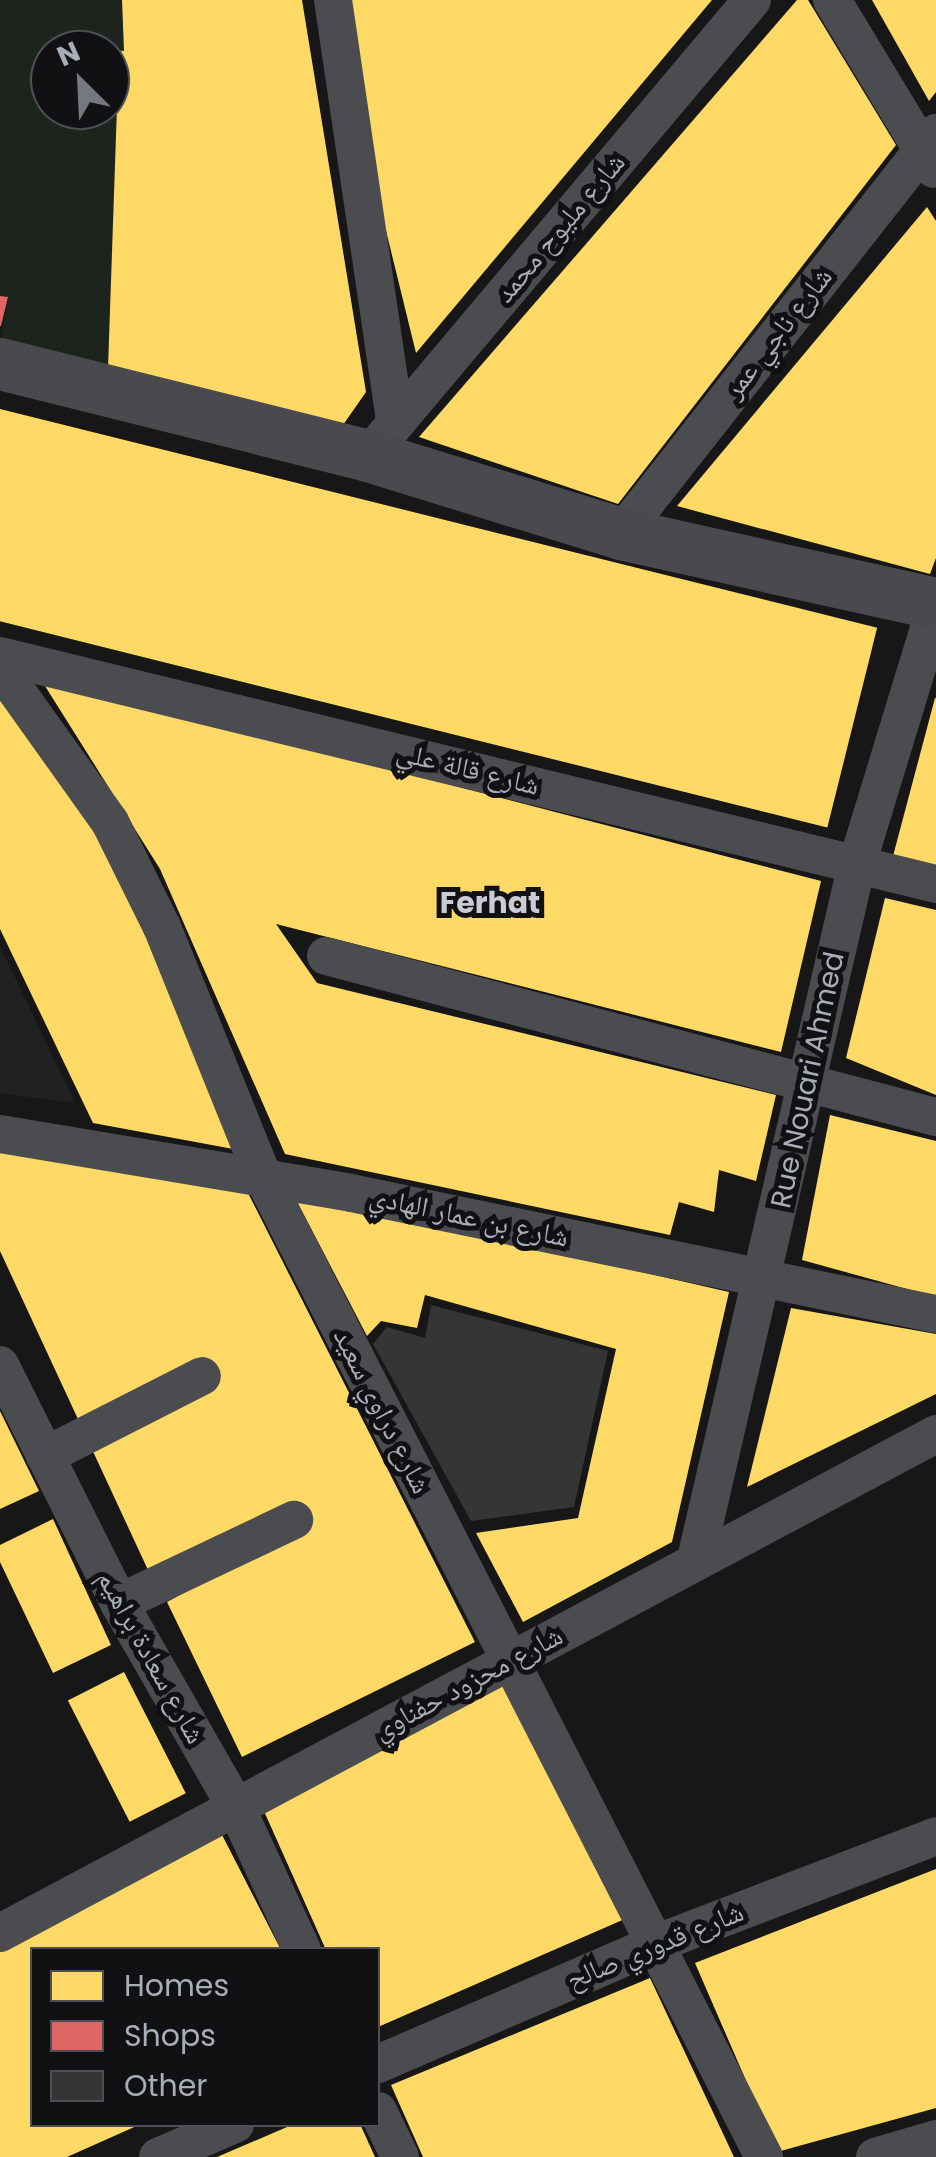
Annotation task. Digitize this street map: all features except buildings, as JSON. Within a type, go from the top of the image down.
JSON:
[{"type":"street","points":[[332,0],[382,439]]},
{"type":"street","name":"شارع مليوح محمد","points":[[382,439],[752,0]]},
{"type":"street","points":[[832,0],[931,151]]},
{"type":"street","name":"شارع ناجي عمر","points":[[622,534],[931,151]]},
{"type":"street","points":[[0,364],[382,439],[622,534],[936,605]]},
{"type":"street","name":"Rue Nouari Ahmed","points":[[696,1559],[765,1278],[805,1082],[856,864],[936,605]]},
{"type":"street","name":"شارع قالة علي","points":[[0,656],[936,884]]},
{"type":"street","name":"شارع دراوي سعيد","points":[[0,668],[110,822],[162,926],[263,1178],[764,2157]]},
{"type":"street","points":[[326,956],[936,1117]]},
{"type":"street","name":"شارع بن عمار الهادي","points":[[0,1134],[263,1178],[936,1314]]},
{"type":"street","name":"شارع سعادة براهيم","points":[[0,1365],[119,1602],[236,1807],[301,1947]]},
{"type":"street","points":[[44,1456],[202,1376]]},
{"type":"street","name":"شارع محزود حفناوي","points":[[0,1933],[936,1434]]},
{"type":"street","points":[[119,1602],[294,1520]]},
{"type":"street","name":"شارع قدوري صالح","points":[[380,2063],[655,1944],[936,1836]]},
{"type":"street","points":[[380,2115],[400,2157]]},
{"type":"street","points":[[158,2157],[228,2127]]},
{"type":"street","points":[[875,2157],[936,2140]]},
{"type":"shaded area","points":[[0,0],[122,0],[123,30],[30,30],[30,130],[116,130],[108,368],[0,343],[8,298],[0,296]]},
{"type":"shaded area","points":[[0,946],[75,1103],[0,1093]]},
{"type":"district","name":"Ferhat","points":[[490,903]]}]
